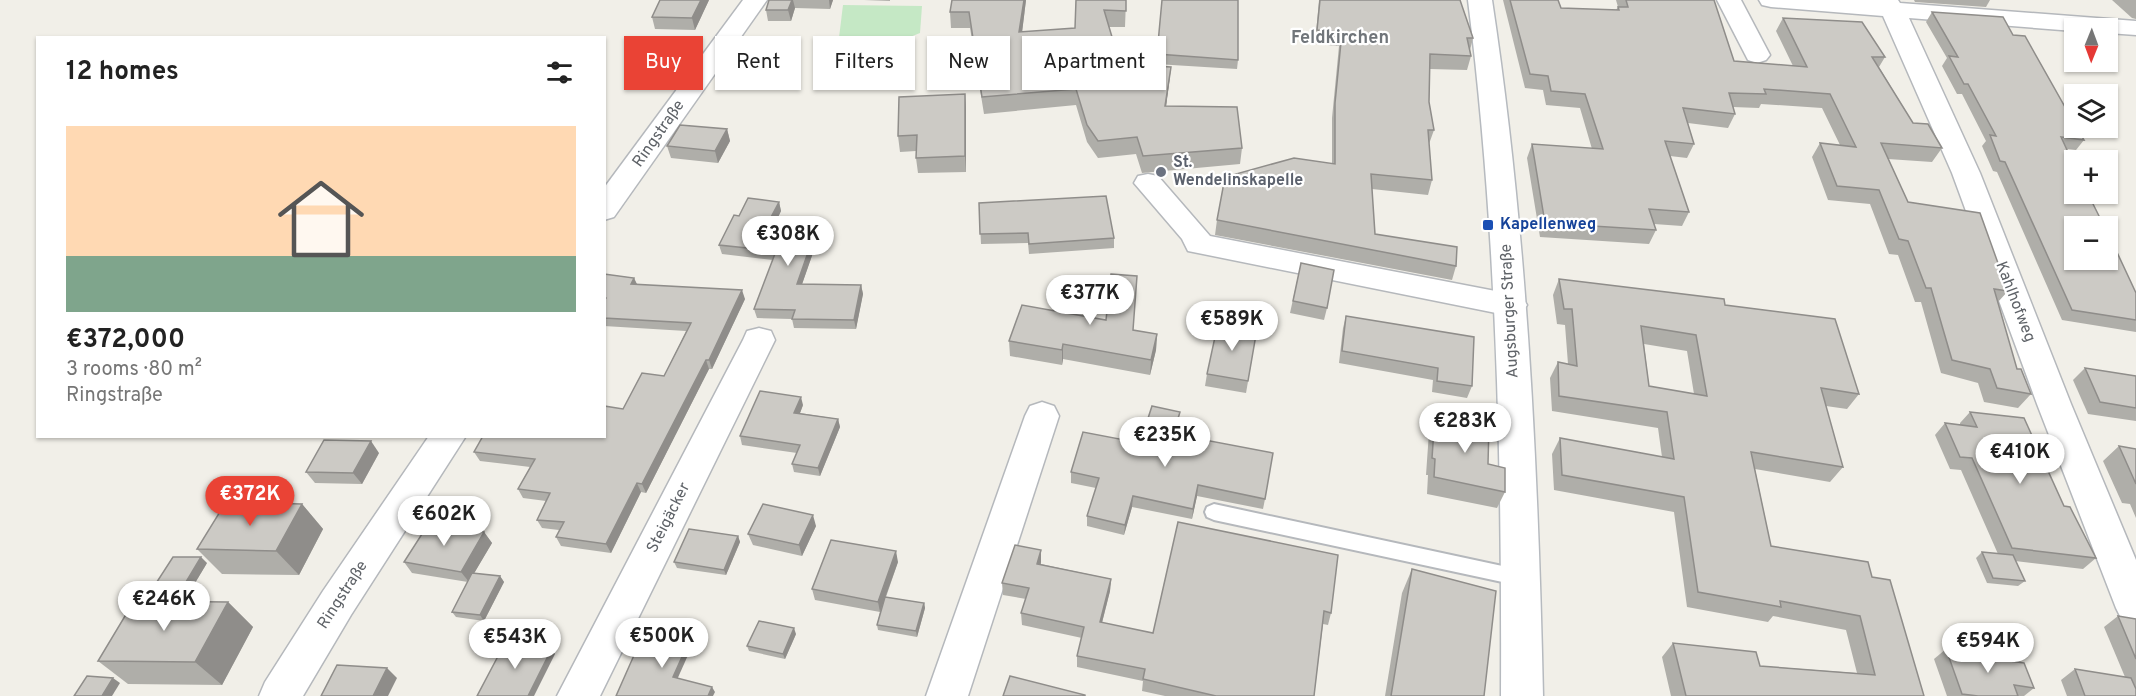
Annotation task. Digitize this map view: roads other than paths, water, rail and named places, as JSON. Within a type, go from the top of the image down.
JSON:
[{"type":"street","name":"Ringstraße","points":[[606,207],[755,0]]},
{"type":"street","name":"Augsburger Straße","points":[[1480,0],[1494,90],[1511,305],[1522,578],[1522,696]]},
{"type":"street","points":[[1729,0],[1756,55]]},
{"type":"street","points":[[1772,0],[1890,5],[2129,28]]},
{"type":"street","points":[[2092,0],[2129,28]]},
{"type":"street","name":"Kahlhofweg","points":[[1890,5],[1966,173],[2054,404],[2136,609]]},
{"type":"street","points":[[1148,183],[1195,235],[1199,244],[1511,305]]},
{"type":"street","name":"Steigäcker","points":[[578,696],[759,340]]},
{"type":"street","points":[[947,696],[1042,416]]},
{"type":"street","name":"Ringstraße","points":[[280,696],[344,593],[448,438]]},
{"type":"lane","points":[[1214,513],[1522,578]]},
{"type":"place","name":"St. Wendelinskapelle","points":[[1161,172]]},
{"type":"place","name":"Kapellenweg","points":[[1488,225]]},
{"type":"district","name":"Feldkirchen","points":[[1340,38]]}]
